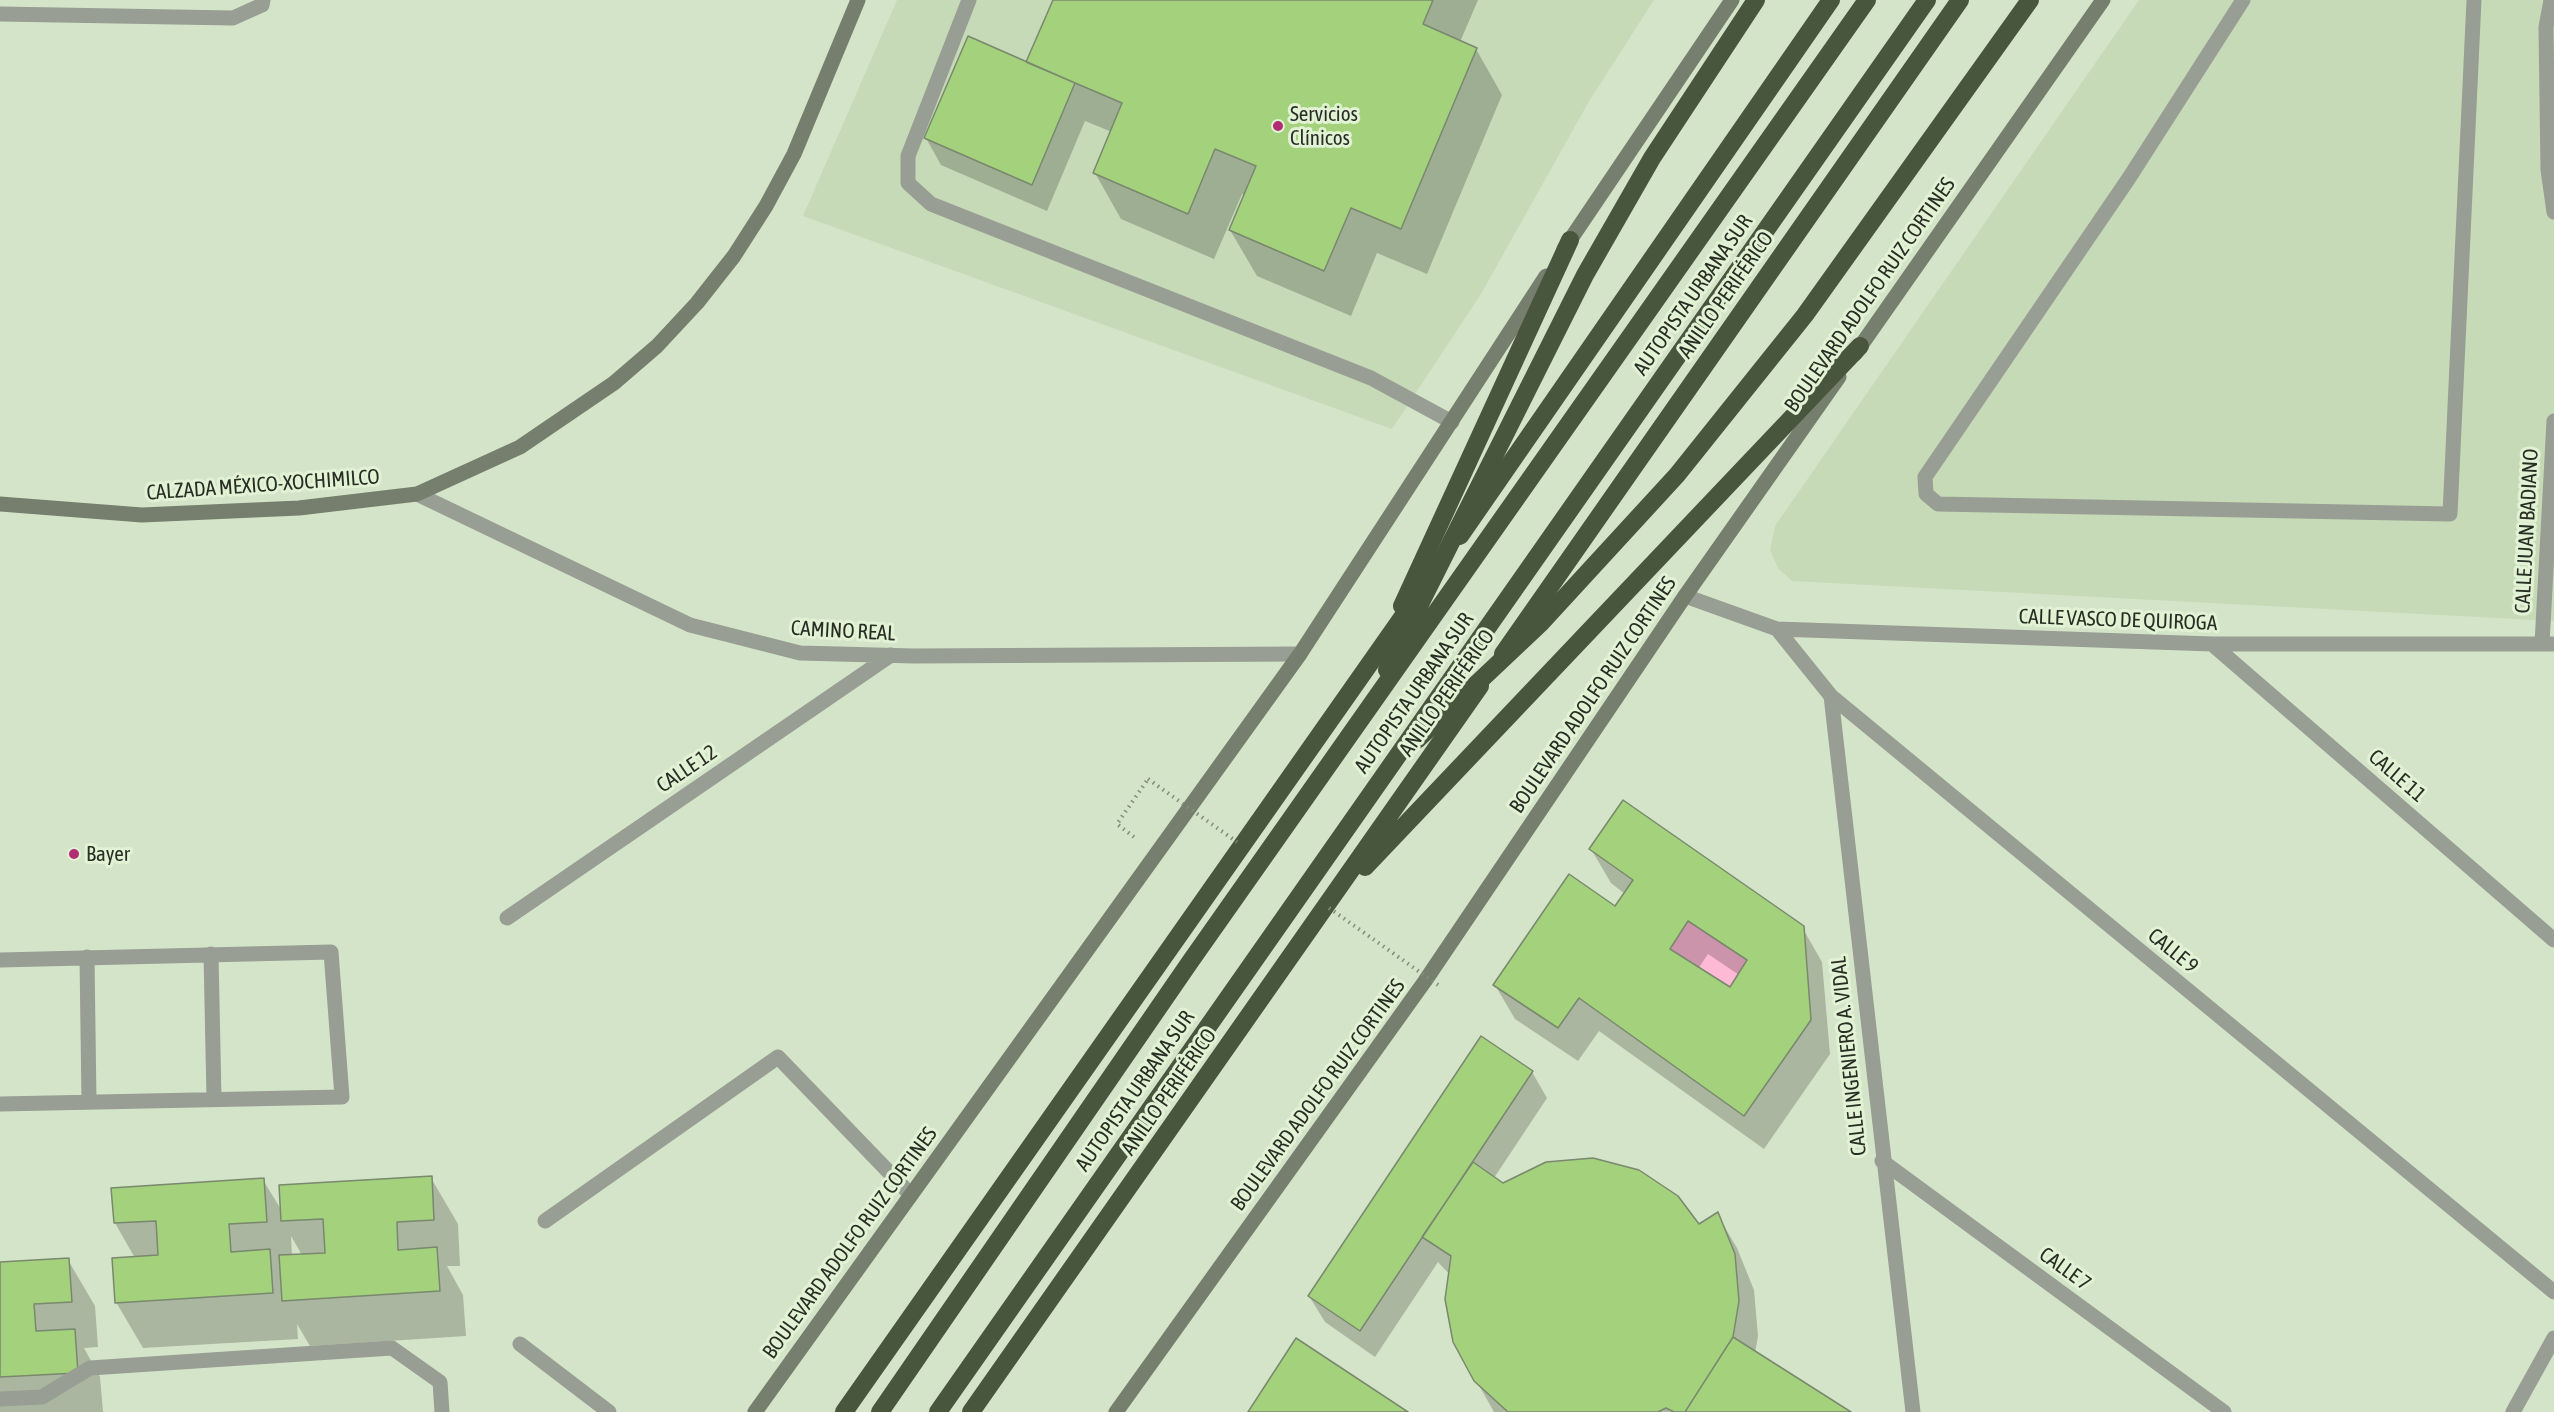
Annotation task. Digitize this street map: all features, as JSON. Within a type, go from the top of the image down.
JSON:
[{"type":"highway","points":[[1362,720],[1585,275],[1652,158],[1756,0]]},
{"type":"highway","points":[[844,1412],[1580,366],[1832,0]]},
{"type":"highway","name":"AUTOPISTA URBANA SUR","points":[[880,1412],[1190,962],[1867,0]]},
{"type":"highway","name":"AUTOPISTA URBANA SUR","points":[[938,1412],[1927,0]]},
{"type":"highway","name":"ANILLO PERIFÉRICO","points":[[971,1412],[1960,0]]},
{"type":"highway","points":[[1394,761],[1469,694],[1541,623],[1677,475],[1805,315],[2030,0]]},
{"type":"highway","points":[[1385,642],[1570,240]]},
{"type":"highway","points":[[1326,907],[1860,346]]},
{"type":"main road","name":"CALZADA MÉXICO-XOCHIMILCO","points":[[0,504],[142,515],[299,508],[417,494],[520,447],[568,417],[614,383],[657,346],[697,303],[734,256],[778,185],[794,154],[858,0]]},
{"type":"main road","name":"BOULEVARD ADOLFO RUIZ CORTINES","points":[[755,1412],[1300,654],[1570,240],[1732,0]]},
{"type":"main road","name":"BOULEVARD ADOLFO RUIZ CORTINES","points":[[1116,1412],[1425,981],[1685,596],[2103,0]]},
{"type":"street","points":[[0,14],[233,18],[262,5],[263,0]]},
{"type":"street","points":[[969,0],[908,156],[908,183],[931,204],[1371,378],[1452,422]]},
{"type":"street","points":[[2243,0],[2123,187],[1925,477],[1926,494],[1938,504],[2450,514],[2474,0]]},
{"type":"street","points":[[2551,0],[2546,27],[2548,170],[2554,212]]},
{"type":"street","name":"CALLE JUAN BADIANO","points":[[2548,644],[2554,421]]},
{"type":"street","name":"CAMINO REAL","points":[[417,494],[690,625],[800,653],[891,655],[1300,654]]},
{"type":"street","name":"CALLE VASCO DE QUIROGA","points":[[1685,596],[1778,629],[2212,644],[2548,644]]},
{"type":"street","name":"CALLE 9","points":[[1778,629],[1831,696],[2554,1292]]},
{"type":"street","name":"CALLE 11","points":[[2212,644],[2554,939]]},
{"type":"street","name":"CALLE 12","points":[[507,918],[891,655]]},
{"type":"street","name":"CALLE INGENIERO A. VIDAL","points":[[1831,696],[1882,1161],[1913,1412]]},
{"type":"street","points":[[0,960],[331,952],[342,1097],[0,1104]]},
{"type":"street","points":[[211,954],[214,1100]]},
{"type":"street","points":[[87,957],[89,1102]]},
{"type":"street","points":[[545,1221],[778,1057],[911,1195]]},
{"type":"street","name":"CALLE 7","points":[[1882,1161],[2224,1412]]},
{"type":"street","points":[[2513,1412],[2554,1338]]},
{"type":"street","points":[[520,1344],[609,1412]]},
{"type":"street","points":[[0,1400],[42,1397],[90,1368],[392,1348],[440,1382],[442,1412]]},
{"type":"path","points":[[1117,824],[1148,779]]},
{"type":"shaded area","points":[[897,0],[1654,0],[1588,103],[1481,294],[1392,429],[803,216]]},
{"type":"shaded area","points":[[2139,0],[2554,0],[2554,621],[1792,581],[1778,568],[1770,550],[1775,526]]},
{"type":"shaded area","points":[[1688,921],[1747,960],[1730,987],[1670,949]]},
{"type":"building","name":"Servicios Clínicos","points":[[1053,0],[1433,0],[1423,24],[1477,48],[1401,229],[1351,208],[1324,271],[1229,230],[1256,166],[1215,149],[1188,214],[1093,173],[1122,103],[1026,62]]},
{"type":"building","points":[[968,36],[1075,83],[1032,185],[924,138]]},
{"type":"building","points":[[1623,800],[1804,926],[1811,1020],[1744,1116],[1579,998],[1558,1028],[1493,985],[1569,874],[1615,906],[1633,880],[1589,849]],"holes":[[[1688,921],[1747,960],[1730,987],[1670,949]]]},
{"type":"building","points":[[1481,1036],[1533,1071],[1360,1331],[1308,1296]]},
{"type":"building","points":[[1593,1158],[1639,1170],[1678,1196],[1699,1224],[1718,1212],[1735,1254],[1739,1301],[1733,1337],[1685,1412],[1674,1412],[1666,1408],[1658,1412],[1508,1412],[1474,1381],[1453,1342],[1445,1299],[1451,1256],[1422,1237],[1473,1162],[1503,1183],[1546,1162]]},
{"type":"building","points":[[432,1176],[434,1220],[397,1222],[398,1250],[437,1247],[440,1291],[282,1301],[279,1255],[325,1253],[323,1219],[281,1221],[279,1185]]},
{"type":"building","points":[[264,1178],[267,1222],[229,1224],[231,1252],[270,1249],[273,1293],[115,1303],[112,1258],[158,1255],[156,1221],[114,1223],[111,1188]]},
{"type":"building","points":[[69,1258],[72,1302],[34,1304],[36,1331],[75,1329],[78,1373],[0,1377],[0,1262]]},
{"type":"building","points":[[1733,1337],[1851,1412],[1685,1412]]},
{"type":"building","points":[[1296,1338],[1408,1412],[1248,1412]]},
{"type":"place","name":"Servicios Clínicos","points":[[1278,126]]},
{"type":"place","name":"Bayer","points":[[74,854]]}]
